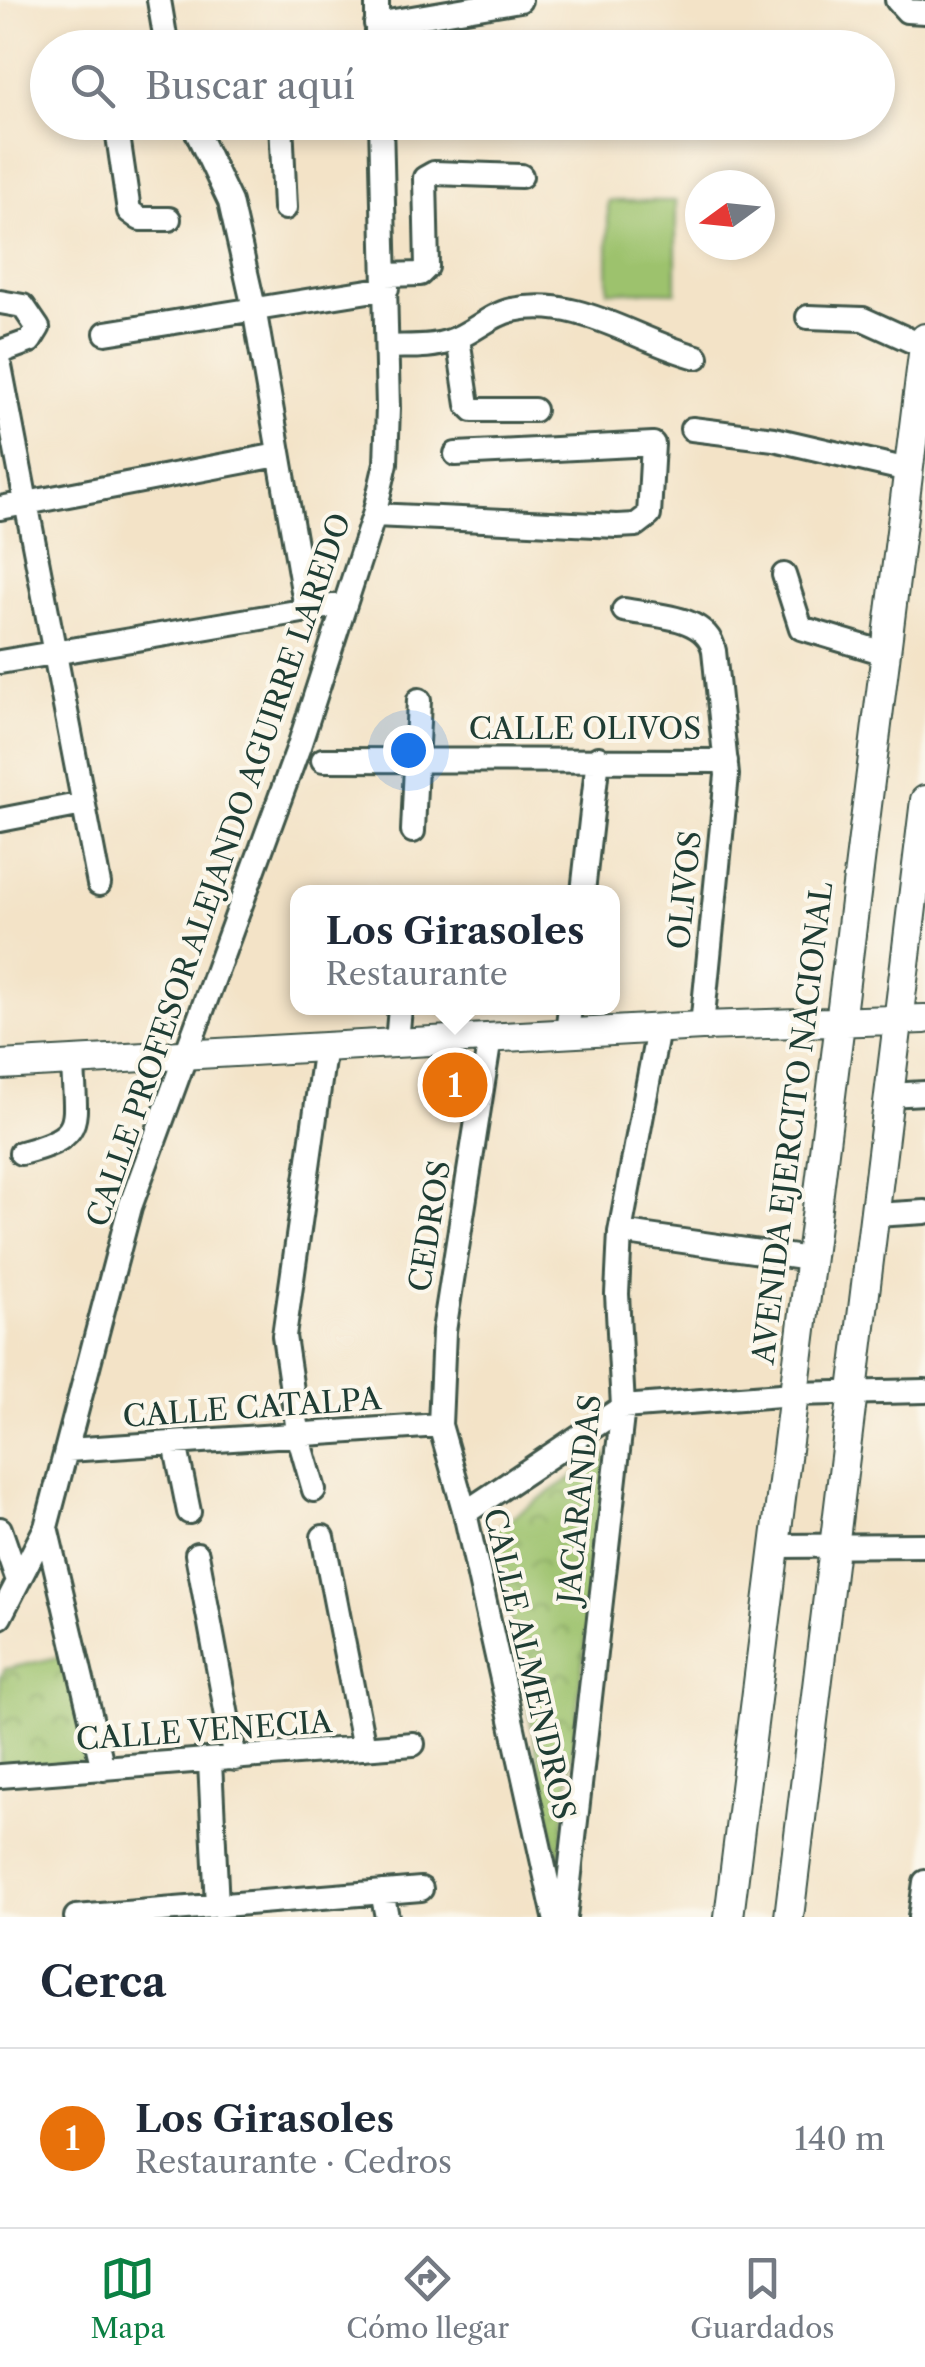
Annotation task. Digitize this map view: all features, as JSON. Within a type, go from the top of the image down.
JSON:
[{"type":"main road","name":"AVENIDA EJERCITO NACIONAL","points":[[729,1917],[925,338]]},
{"type":"main road","points":[[789,1917],[896,1020],[916,943],[925,800]]},
{"type":"main road","points":[[0,1065],[490,1038],[568,1020],[658,1029],[925,1018]]},
{"type":"street","points":[[159,0],[164,30]]},
{"type":"street","points":[[376,0],[377,30]]},
{"type":"street","points":[[401,30],[520,0]]},
{"type":"street","points":[[897,0],[908,12],[925,12]]},
{"type":"street","points":[[119,140],[129,211],[140,219],[168,219]]},
{"type":"street","points":[[201,140],[230,202],[254,308],[306,608]]},
{"type":"street","points":[[282,140],[285,208]]},
{"type":"street","name":"CALLE PROFESOR ALEJANDO AGUIRRE LAREDO","points":[[0,1617],[46,1527],[130,1207],[299,746],[374,515],[386,463],[388,346],[382,140]]},
{"type":"street","points":[[106,333],[420,274],[428,267],[425,178],[434,173],[522,176]]},
{"type":"street","points":[[0,302],[24,306],[38,328],[30,340],[0,352]]},
{"type":"street","points":[[388,346],[432,344],[458,338],[509,310],[550,306],[588,312],[656,346],[697,358]]},
{"type":"street","points":[[808,317],[863,319],[924,347]]},
{"type":"street","points":[[458,338],[468,405],[473,410],[534,410]]},
{"type":"street","points":[[0,366],[99,884]]},
{"type":"street","points":[[692,428],[774,439],[908,470]]},
{"type":"street","points":[[374,515],[617,526],[636,525],[649,515],[653,444],[456,454]]},
{"type":"street","points":[[0,508],[278,455]]},
{"type":"street","points":[[784,574],[802,628],[885,653]]},
{"type":"street","points":[[0,662],[344,604]]},
{"type":"street","name":"OLIVOS","points":[[624,610],[706,630],[714,651],[726,761],[702,1026]]},
{"type":"street","points":[[413,831],[419,700]]},
{"type":"street","points":[[584,885],[598,758]]},
{"type":"street","name":"CALLE OLIVOS","points":[[323,760],[726,761]]},
{"type":"street","points":[[0,820],[84,804]]},
{"type":"street","points":[[397,1042],[399,1015]]},
{"type":"street","name":"JACARANDAS","points":[[564,1917],[623,1407],[617,1294],[620,1232],[658,1029]]},
{"type":"street","name":"CEDROS","points":[[440,1425],[444,1331],[490,1038]]},
{"type":"street","points":[[314,1490],[299,1438],[284,1336],[325,1046]]},
{"type":"street","points":[[22,1153],[54,1145],[70,1135],[74,1124],[73,1060]]},
{"type":"street","points":[[888,1095],[925,1093]]},
{"type":"street","points":[[875,1214],[925,1212]]},
{"type":"street","points":[[620,1232],[809,1258]]},
{"type":"street","points":[[465,1512],[623,1407],[793,1394],[925,1391]]},
{"type":"street","name":"CALLE CATALPA","points":[[68,1450],[299,1438],[440,1425]]},
{"type":"street","name":"CALLE ALMENDROS","points":[[440,1425],[465,1512],[555,1917]]},
{"type":"street","points":[[175,1443],[189,1512]]},
{"type":"street","points":[[46,1527],[103,1769]]},
{"type":"street","points":[[0,1529],[18,1581]]},
{"type":"street","points":[[323,1536],[364,1748]]},
{"type":"street","points":[[776,1546],[925,1546]]},
{"type":"street","points":[[197,1554],[235,1759]]},
{"type":"street","name":"CALLE VENECIA","points":[[0,1776],[413,1744]]},
{"type":"street","points":[[210,1762],[217,1906]]},
{"type":"street","points":[[920,1917],[925,1882]]},
{"type":"street","points":[[76,1917],[421,1889]]},
{"type":"street","points":[[382,1892],[387,1917]]},
{"type":"green space","points":[[608,201],[676,201],[676,292],[608,291]]},
{"type":"green space","points":[[607,1454],[559,1866],[493,1530]]},
{"type":"green space","points":[[67,1655],[92,1762],[0,1768],[0,1678],[5,1669]]},
{"type":"place","name":"Los Girasoles","points":[[455,1085]]}]
